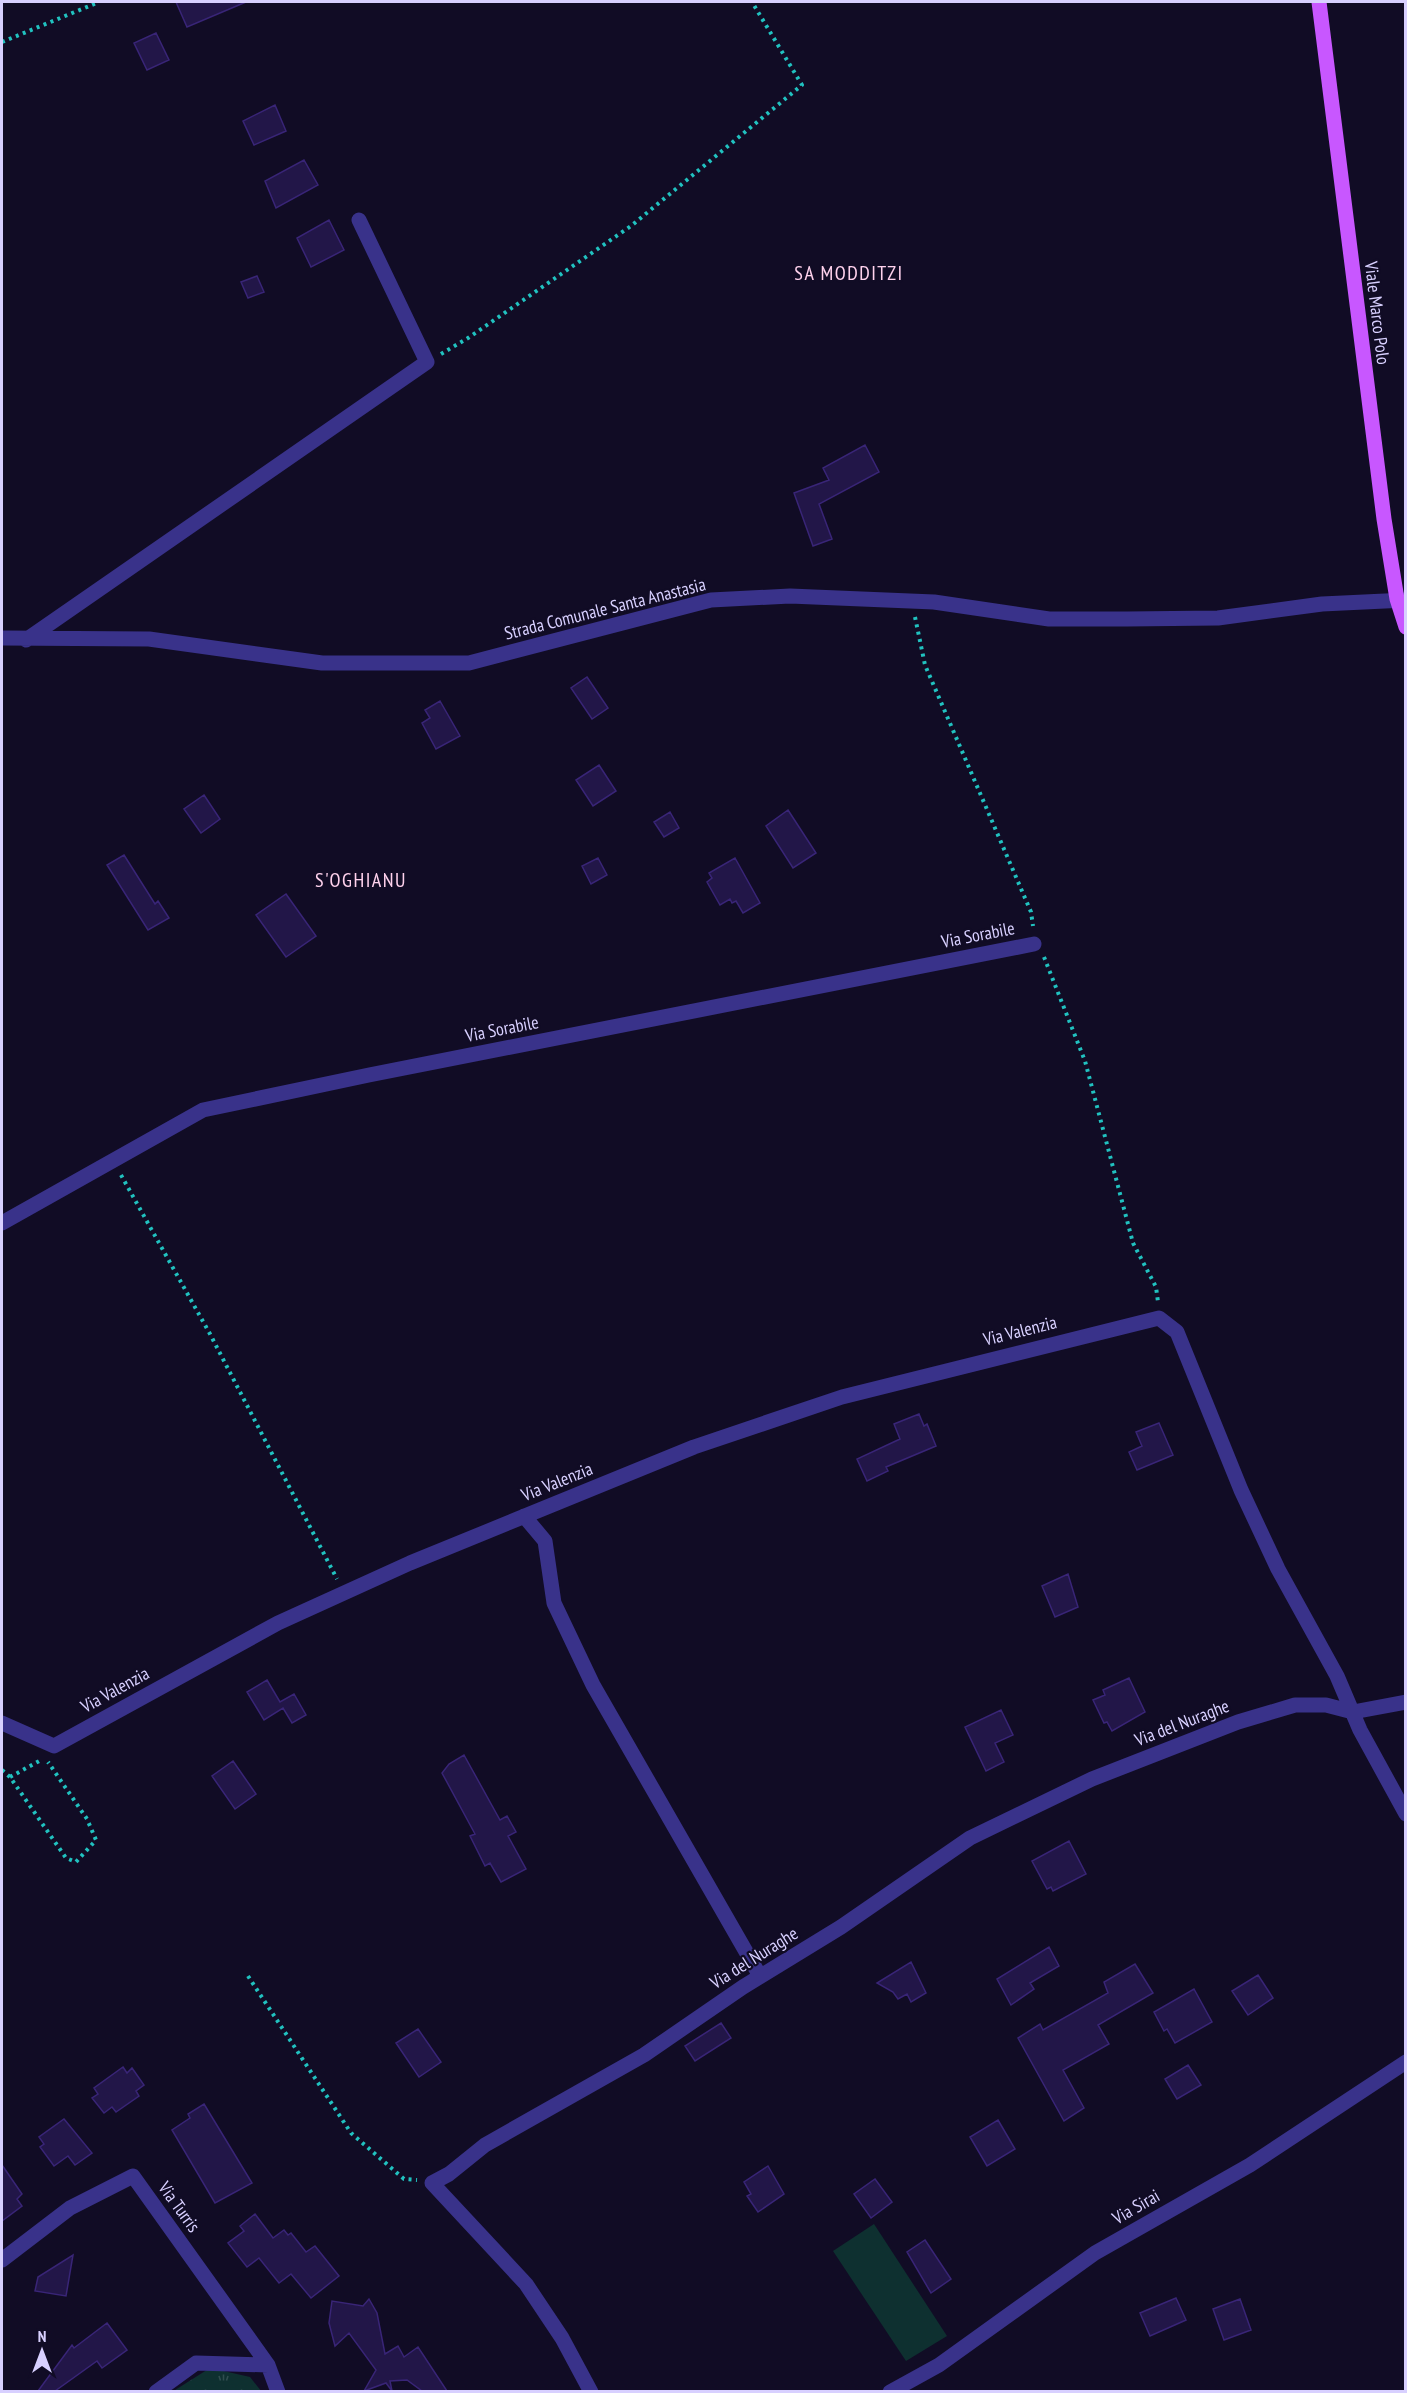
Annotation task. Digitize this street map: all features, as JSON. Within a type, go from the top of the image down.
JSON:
[{"type":"main road","name":"Viale Marco Polo","points":[[1319,2],[1382,507],[1406,627]]},
{"type":"street","points":[[26,640],[427,362],[359,220]]},
{"type":"street","name":"Strada Comunale Santa Anastasia","points":[[2,638],[26,640],[149,639],[322,663],[469,663],[711,600],[790,596],[934,602],[1048,619],[1127,619],[1218,618],[1322,603],[1401,599]]},
{"type":"street","name":"Via Sorabile","points":[[2,1223],[204,1110],[369,1075],[1034,944]]},
{"type":"street","name":"Via Valenzia","points":[[2,1723],[54,1746],[278,1623],[524,1516],[694,1447],[842,1397],[1160,1318],[1177,1332],[1241,1490],[1278,1569],[1337,1676],[1353,1712]]},
{"type":"street","points":[[524,1516],[544,1541],[554,1603],[593,1685],[760,1976]]},
{"type":"street","name":"Via del Nuraghe","points":[[432,2183],[449,2174],[484,2145],[644,2055],[760,1976],[841,1927],[970,1838],[1092,1779],[1238,1722],[1295,1705],[1326,1705],[1353,1712],[1406,1702]]},
{"type":"street","points":[[1353,1712],[1406,1814]]},
{"type":"street","name":"Via Sirai","points":[[890,2391],[939,2365],[1095,2253],[1250,2164],[1406,2062]]},
{"type":"street","name":"Via Turris","points":[[2,2260],[70,2208],[132,2176],[268,2365],[279,2389]]},
{"type":"street","points":[[432,2183],[526,2284],[562,2338],[591,2391]]},
{"type":"street","points":[[156,2391],[196,2363],[268,2365]]},
{"type":"path","points":[[2,42],[99,2]]},
{"type":"path","points":[[427,362],[468,338],[631,226],[802,85],[752,2]]},
{"type":"path","points":[[113,1161],[210,1334],[344,1593]]},
{"type":"path","points":[[2,1770],[10,1777],[66,1858],[76,1862],[88,1852],[96,1840],[87,1819],[52,1772],[46,1758],[10,1777]]},
{"type":"path","points":[[248,1976],[351,2133],[404,2179],[432,2183]]},
{"type":"green space","points":[[874,2224],[947,2336],[906,2361],[833,2251]]},
{"type":"green space","points":[[210,2368],[250,2377],[261,2391],[172,2392]]},
{"type":"building","points":[[176,2],[246,2],[187,27]]},
{"type":"building","points":[[156,33],[169,60],[147,70],[134,43]]},
{"type":"building","points":[[275,105],[286,131],[254,145],[243,121]]},
{"type":"building","points":[[304,160],[318,185],[276,208],[265,181]]},
{"type":"building","points":[[329,220],[344,250],[311,267],[297,238]]},
{"type":"building","points":[[257,276],[264,292],[248,298],[241,282]]},
{"type":"building","points":[[865,445],[879,472],[819,504],[832,539],[813,546],[794,493],[829,480],[823,468]]},
{"type":"building","points":[[587,677],[608,708],[592,719],[571,688]]},
{"type":"building","points":[[440,701],[460,736],[436,749],[422,723],[430,718],[425,710]]},
{"type":"building","points":[[599,765],[616,791],[593,806],[576,780]]},
{"type":"building","points":[[204,795],[220,819],[201,833],[184,809]]},
{"type":"building","points":[[788,810],[816,853],[793,868],[766,826]]},
{"type":"building","points":[[670,812],[679,828],[664,837],[654,822]]},
{"type":"building","points":[[124,855],[155,904],[158,901],[169,918],[148,930],[107,865]]},
{"type":"building","points":[[598,858],[607,875],[591,884],[582,866]]},
{"type":"building","points":[[735,858],[760,903],[743,913],[736,901],[732,903],[730,899],[720,905],[707,882],[712,878],[709,873]]},
{"type":"building","points":[[286,894],[316,936],[286,957],[256,915]]},
{"type":"building","points":[[919,1414],[924,1426],[927,1424],[936,1446],[886,1467],[888,1471],[867,1481],[857,1459],[900,1439],[894,1424]]},
{"type":"building","points":[[1159,1423],[1173,1455],[1137,1470],[1129,1452],[1142,1446],[1136,1432]]},
{"type":"building","points":[[1068,1574],[1078,1607],[1055,1617],[1042,1586]]},
{"type":"building","points":[[1129,1678],[1145,1712],[1112,1731],[1107,1722],[1104,1723],[1093,1700],[1105,1695],[1103,1690]]},
{"type":"building","points":[[267,1680],[280,1702],[294,1694],[306,1715],[292,1723],[283,1708],[264,1720],[247,1692]]},
{"type":"building","points":[[1001,1710],[1013,1735],[995,1743],[1004,1762],[986,1771],[965,1727]]},
{"type":"building","points":[[464,1755],[500,1820],[507,1816],[516,1832],[508,1836],[526,1869],[501,1882],[490,1863],[485,1866],[470,1836],[475,1834],[442,1773],[449,1764]]},
{"type":"building","points":[[233,1761],[256,1794],[235,1809],[212,1776]]},
{"type":"building","points":[[1069,1841],[1086,1874],[1053,1891],[1051,1887],[1047,1889],[1032,1861]]},
{"type":"building","points":[[1049,1947],[1059,1966],[1030,1983],[1034,1989],[1011,2005],[997,1979]]},
{"type":"building","points":[[911,1962],[926,1993],[911,2002],[907,1994],[898,1999],[893,1992],[877,1983]]},
{"type":"building","points":[[1135,1964],[1153,1993],[1098,2025],[1109,2044],[1063,2070],[1084,2108],[1064,2121],[1018,2038],[1040,2024],[1043,2030],[1108,1993],[1104,1982]]},
{"type":"building","points":[[1258,1975],[1273,1998],[1248,2015],[1232,1991]]},
{"type":"building","points":[[1194,1989],[1212,2022],[1175,2043],[1167,2029],[1164,2031],[1154,2012]]},
{"type":"building","points":[[721,2023],[731,2038],[695,2061],[685,2046]]},
{"type":"building","points":[[418,2029],[441,2062],[419,2077],[396,2043]]},
{"type":"building","points":[[1188,2065],[1201,2085],[1177,2099],[1165,2079]]},
{"type":"building","points":[[123,2067],[127,2073],[132,2068],[144,2085],[136,2091],[139,2096],[116,2112],[112,2107],[104,2113],[92,2098],[98,2094],[94,2088]]},
{"type":"building","points":[[204,2104],[252,2183],[215,2203],[172,2130],[190,2118],[188,2114]]},
{"type":"building","points":[[64,2119],[92,2153],[75,2165],[68,2156],[54,2166],[40,2147],[44,2144],[39,2137]]},
{"type":"building","points":[[998,2120],[1015,2149],[987,2166],[970,2137]]},
{"type":"building","points":[[2,2165],[22,2194],[17,2199],[22,2206],[2,2221]]},
{"type":"building","points":[[768,2166],[784,2194],[758,2212],[747,2196],[751,2194],[744,2182]]},
{"type":"building","points":[[875,2179],[892,2202],[871,2218],[854,2194]]},
{"type":"building","points":[[255,2214],[273,2238],[284,2230],[288,2235],[291,2233],[306,2252],[315,2246],[339,2276],[311,2298],[291,2274],[279,2283],[259,2258],[247,2267],[228,2243],[244,2231],[240,2226]]},
{"type":"building","points":[[925,2240],[951,2279],[931,2293],[907,2252]]},
{"type":"building","points":[[73,2255],[66,2296],[35,2291],[38,2277]]},
{"type":"building","points":[[1176,2298],[1186,2320],[1150,2336],[1140,2313]]},
{"type":"building","points":[[369,2299],[377,2313],[385,2354],[398,2346],[404,2357],[418,2347],[447,2391],[422,2391],[407,2380],[390,2381],[392,2391],[386,2383],[364,2391],[376,2370],[349,2333],[335,2346],[329,2323],[332,2301],[363,2306]]},
{"type":"building","points":[[1240,2299],[1251,2330],[1224,2340],[1213,2309]]},
{"type":"building","points":[[107,2323],[127,2350],[102,2368],[97,2361],[55,2391],[38,2391],[72,2345],[74,2348]]},
{"type":"district","name":"SA MODDITZI","points":[[849,273]]},
{"type":"district","name":"S'OGHIANU","points":[[361,880]]}]
